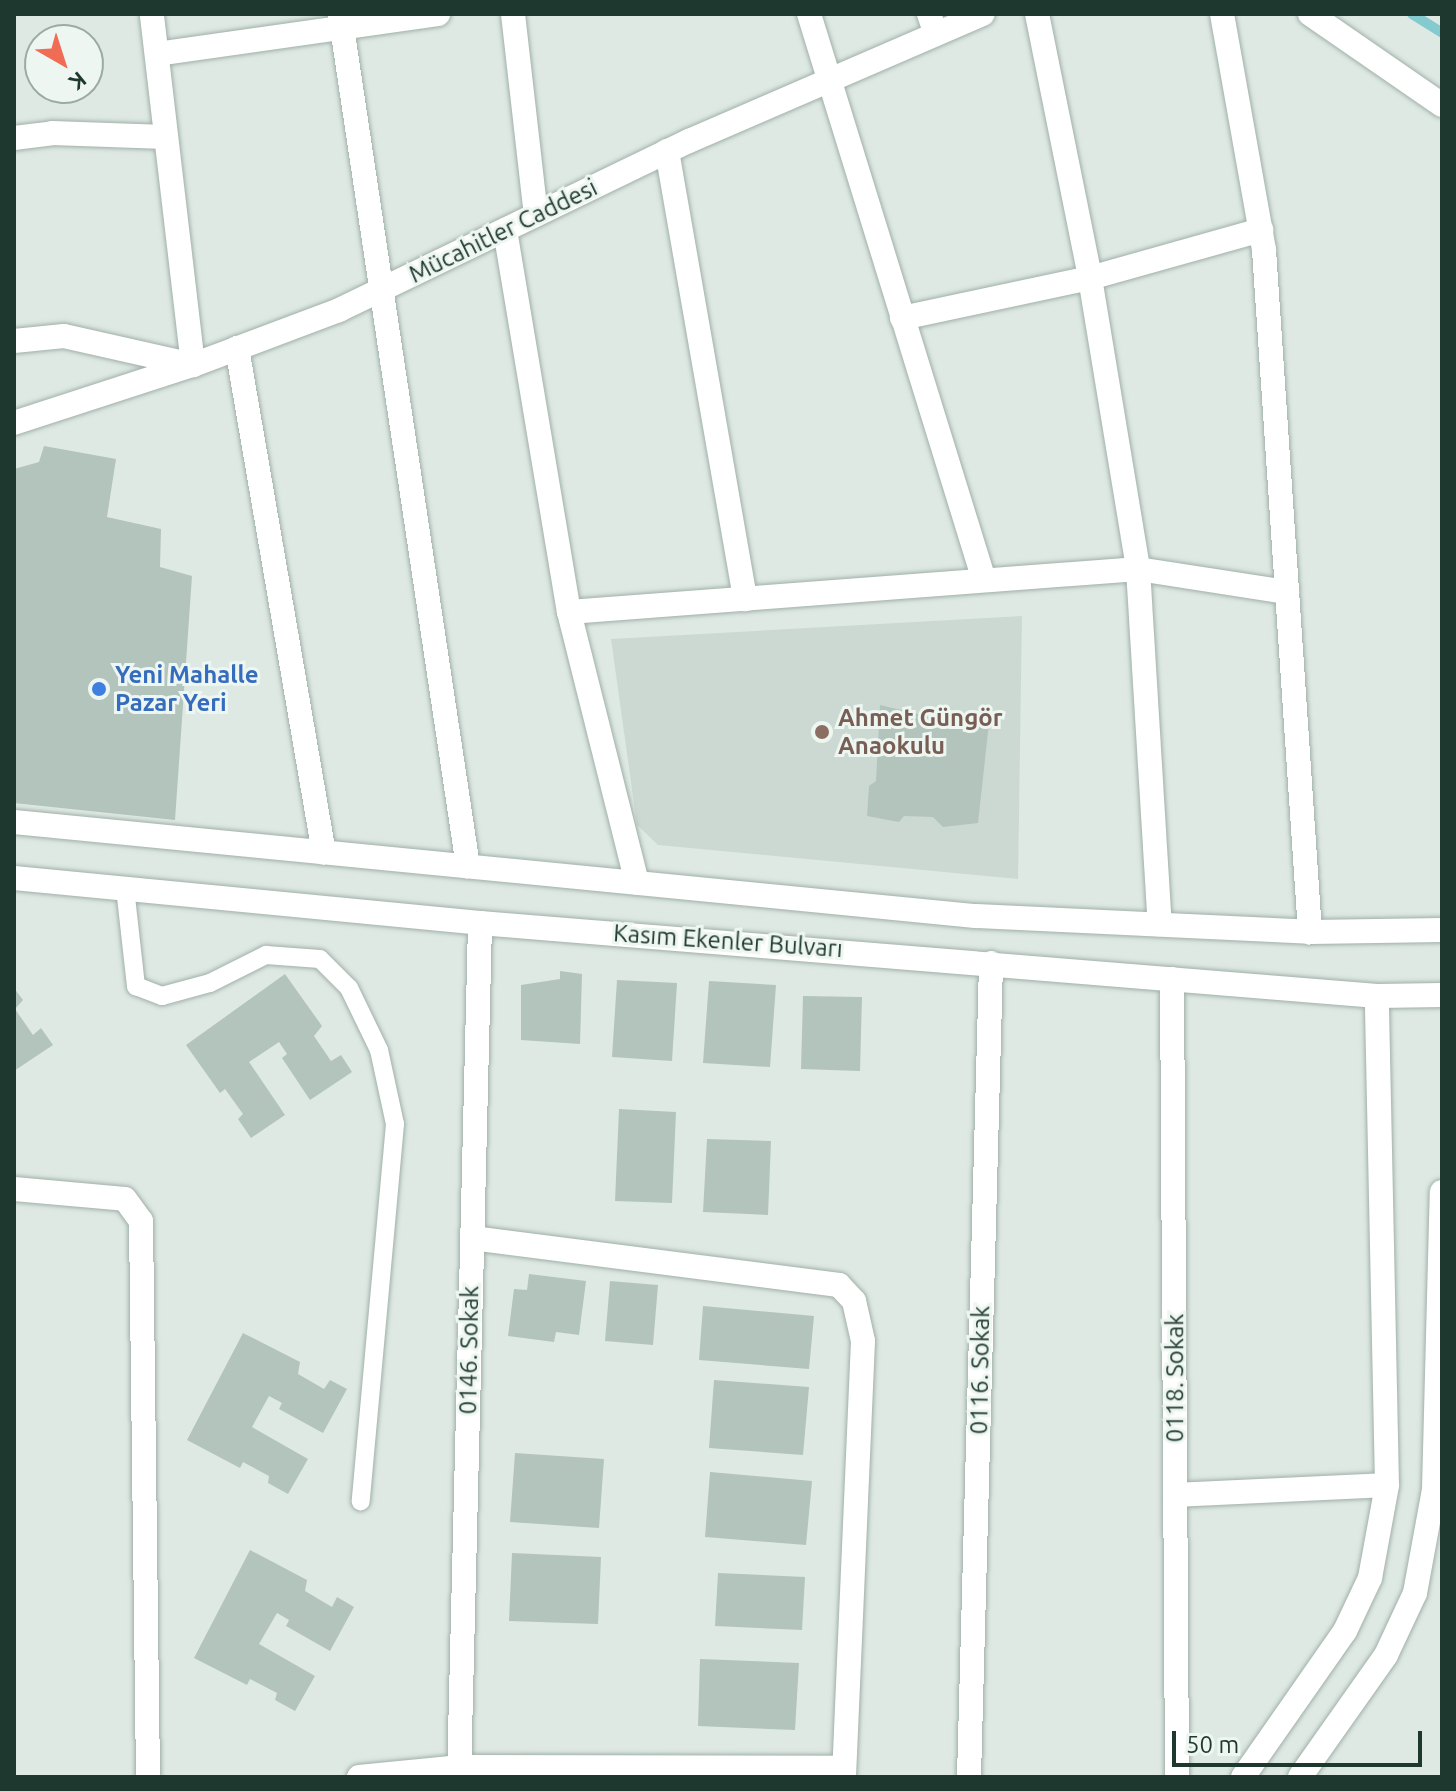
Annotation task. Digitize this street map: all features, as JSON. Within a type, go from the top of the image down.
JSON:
[{"type":"street","points":[[14,341],[64,336],[193,365],[152,14]]},
{"type":"street","points":[[157,54],[341,20],[438,14]]},
{"type":"street","points":[[513,14],[536,215]]},
{"type":"street","points":[[809,14],[984,580]]},
{"type":"street","name":"Mücahitler Caddesi","points":[[14,423],[193,365],[378,291],[667,151],[830,81],[933,24],[983,14]]},
{"type":"street","points":[[1037,14],[1090,278],[1138,569],[1160,924]]},
{"type":"street","points":[[1222,14],[1261,230],[1310,932]]},
{"type":"street","points":[[1310,14],[1442,105]]},
{"type":"street","points":[[341,20],[378,291],[468,866]]},
{"type":"street","points":[[14,138],[52,133],[166,137]]},
{"type":"street","points":[[667,151],[745,599]]},
{"type":"street","points":[[505,230],[569,612],[637,883]]},
{"type":"street","points":[[902,318],[1090,278],[1261,230]]},
{"type":"street","points":[[237,348],[324,853]]},
{"type":"street","points":[[569,612],[1138,569],[1287,592]]},
{"type":"street","name":"Kasım Ekenler Bulvarı","points":[[14,822],[975,916],[1310,932],[1442,930]]},
{"type":"street","name":"Kasım Ekenler Bulvarı","points":[[14,878],[480,923],[1377,996],[1442,995]]},
{"type":"street","name":"0146. Sokak","points":[[459,1772],[480,923]]},
{"type":"street","name":"0116. Sokak","points":[[969,1777],[991,963]]},
{"type":"street","name":"0118. Sokak","points":[[1172,979],[1177,1777]]},
{"type":"street","points":[[1243,1777],[1345,1631],[1370,1578],[1387,1485],[1377,996]]},
{"type":"street","points":[[14,1189],[125,1199],[141,1221],[148,1777]]},
{"type":"street","points":[[1300,1777],[1386,1655],[1415,1593],[1438,1464],[1442,1192]]},
{"type":"street","points":[[359,1777],[459,1772],[844,1772],[863,1341],[854,1301],[839,1285],[472,1238]]},
{"type":"street","points":[[1175,1495],[1387,1485]]},
{"type":"lane","points":[[125,888],[136,986],[162,996],[210,983],[266,955],[320,959],[349,988],[379,1050],[395,1124],[361,1501]]},
{"type":"shaded area","name":"Ahmet Güngör Anaokulu","points":[[1022,616],[1018,879],[658,845],[637,825],[611,639]]},
{"type":"building","name":"Yeni Mahalle Pazar Yeri","points":[[44,446],[116,459],[107,517],[161,529],[160,567],[192,576],[175,820],[14,803],[14,469],[39,462]]},
{"type":"building","points":[[880,705],[948,721],[954,712],[990,714],[978,823],[943,827],[933,817],[904,816],[899,822],[867,816],[869,786],[876,781]]},
{"type":"building","points":[[560,971],[582,974],[580,1044],[521,1040],[521,985],[560,979]]},
{"type":"building","points":[[285,974],[322,1026],[314,1036],[331,1061],[341,1055],[352,1072],[310,1100],[282,1058],[287,1054],[279,1042],[249,1062],[285,1115],[251,1138],[238,1119],[243,1114],[225,1089],[220,1093],[186,1045]]},
{"type":"building","points":[[617,980],[677,983],[672,1061],[612,1057]]},
{"type":"building","points":[[709,981],[776,985],[770,1067],[703,1063]]},
{"type":"building","points":[[14,988],[23,1000],[15,1009],[33,1035],[41,1028],[53,1045],[14,1071]]},
{"type":"building","points":[[803,996],[862,997],[860,1071],[801,1069]]},
{"type":"building","points":[[619,1109],[676,1112],[672,1203],[615,1201]]},
{"type":"building","points":[[707,1139],[771,1141],[768,1215],[703,1212]]},
{"type":"building","points":[[529,1274],[586,1281],[579,1335],[556,1332],[554,1342],[508,1336],[514,1289],[527,1290]]},
{"type":"building","points":[[610,1281],[658,1285],[653,1345],[605,1341]]},
{"type":"building","points":[[703,1306],[814,1316],[809,1369],[699,1360]]},
{"type":"building","points":[[243,1333],[300,1362],[298,1374],[324,1389],[330,1380],[347,1389],[323,1433],[279,1409],[282,1403],[269,1396],[252,1427],[308,1459],[288,1494],[268,1483],[269,1476],[243,1462],[240,1468],[187,1440]]},
{"type":"building","points":[[714,1380],[809,1387],[803,1455],[709,1448]]},
{"type":"building","points":[[515,1453],[604,1459],[599,1528],[510,1522]]},
{"type":"building","points":[[710,1472],[812,1481],[806,1545],[705,1537]]},
{"type":"building","points":[[250,1550],[307,1580],[305,1591],[332,1607],[337,1597],[354,1607],[330,1651],[286,1626],[289,1620],[277,1613],[259,1644],[315,1676],[295,1711],[275,1700],[277,1693],[250,1679],[247,1685],[194,1658]]},
{"type":"building","points":[[512,1553],[601,1557],[598,1624],[509,1621]]},
{"type":"building","points":[[718,1573],[805,1577],[802,1630],[715,1626]]},
{"type":"building","points":[[700,1659],[799,1663],[795,1730],[698,1726]]},
{"type":"waterway","points":[[1412,14],[1442,33]]},
{"type":"place","name":"Yeni Mahalle Pazar Yeri","points":[[99,689]]},
{"type":"place","name":"Ahmet Güngör Anaokulu","points":[[822,732]]}]
